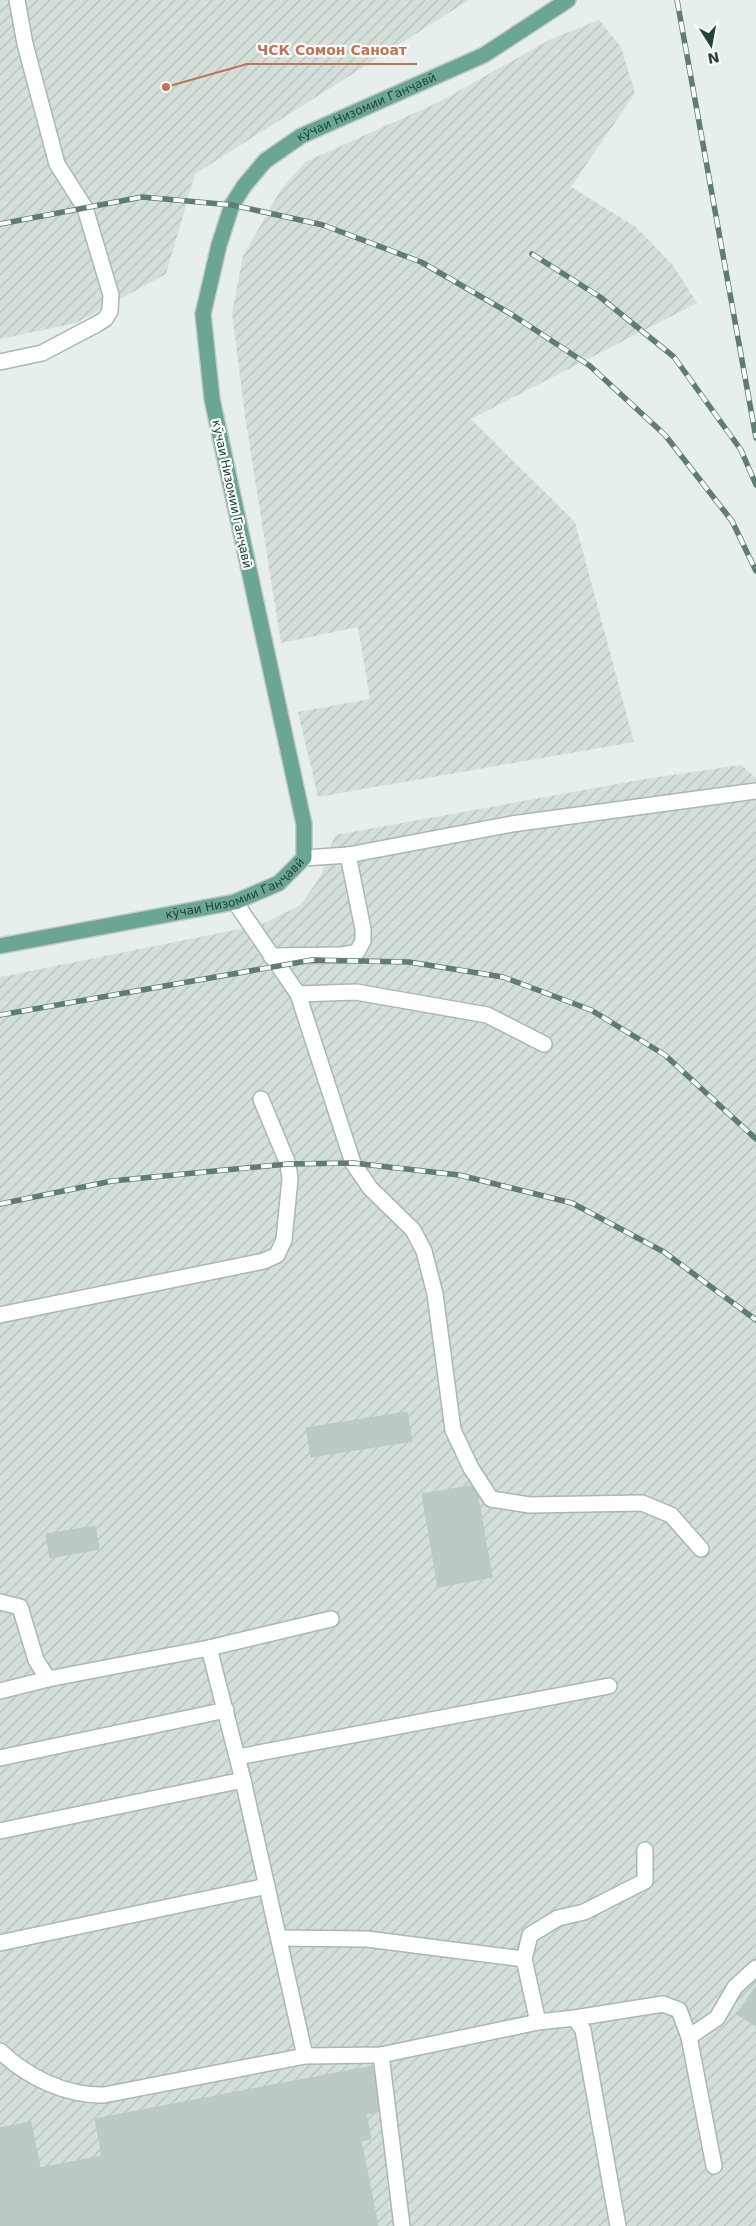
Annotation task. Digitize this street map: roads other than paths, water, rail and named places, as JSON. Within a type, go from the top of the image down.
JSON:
[{"type":"main road","name":"кӯчаи Низомии Ганҷавӣ","points":[[0,946],[235,902],[279,883],[304,858],[304,824],[212,399],[203,314],[219,245],[232,205],[244,186],[264,162],[301,136],[484,55],[568,0]]},
{"type":"lane","points":[[0,362],[42,353],[97,324],[105,319],[110,311],[111,296],[85,208],[57,164],[25,44],[17,0]]},
{"type":"lane","points":[[304,858],[348,855],[512,824],[756,791]]},
{"type":"lane","points":[[271,956],[342,955],[357,952],[363,941],[363,929],[348,855]]},
{"type":"lane","points":[[235,902],[298,994],[354,1163],[370,1188],[413,1230],[424,1251],[436,1294],[453,1430],[471,1468],[491,1500],[530,1505],[642,1503],[671,1515],[700,1549]]},
{"type":"lane","points":[[298,994],[356,992],[487,1015],[544,1044]]},
{"type":"lane","points":[[0,1315],[264,1261],[277,1254],[284,1240],[289,1171],[288,1164],[261,1099]]},
{"type":"lane","points":[[0,1602],[20,1607],[36,1660],[48,1679]]},
{"type":"lane","points":[[0,1691],[48,1679],[209,1648],[331,1619]]},
{"type":"lane","points":[[209,1648],[238,1757],[305,2056]]},
{"type":"lane","points":[[238,1757],[609,1686]]},
{"type":"lane","points":[[0,1758],[226,1710]]},
{"type":"lane","points":[[0,1831],[243,1780]]},
{"type":"lane","points":[[538,2022],[524,1959],[530,1935],[558,1918],[584,1912],[645,1881],[645,1850]]},
{"type":"lane","points":[[0,1943],[267,1886]]},
{"type":"lane","points":[[279,1938],[367,1939],[524,1959]]},
{"type":"lane","points":[[689,2037],[717,2018],[735,1987],[756,1968]]},
{"type":"lane","points":[[0,2051],[16,2066],[67,2091],[85,2095],[104,2094],[305,2056],[381,2055],[538,2022],[662,2004],[679,2010],[689,2037],[714,2166]]},
{"type":"lane","points":[[575,2018],[582,2030],[618,2226]]},
{"type":"lane","points":[[381,2055],[402,2226]]},
{"type":"railway","points":[[677,0],[756,438]]},
{"type":"railway","points":[[0,224],[142,197],[232,205],[323,225],[421,262],[511,314],[590,366],[665,435],[732,521],[756,571]]},
{"type":"railway","points":[[532,254],[600,297],[674,357],[741,450],[756,485]]},
{"type":"railway","points":[[0,1015],[312,960],[409,962],[503,977],[591,1010],[665,1055],[756,1139]]},
{"type":"railway","points":[[0,1204],[112,1181],[288,1164],[353,1163],[459,1175],[572,1203],[664,1252],[756,1320]]},
{"type":"place","name":"ЧСК Сомон Саноат","points":[[166,87]]}]
